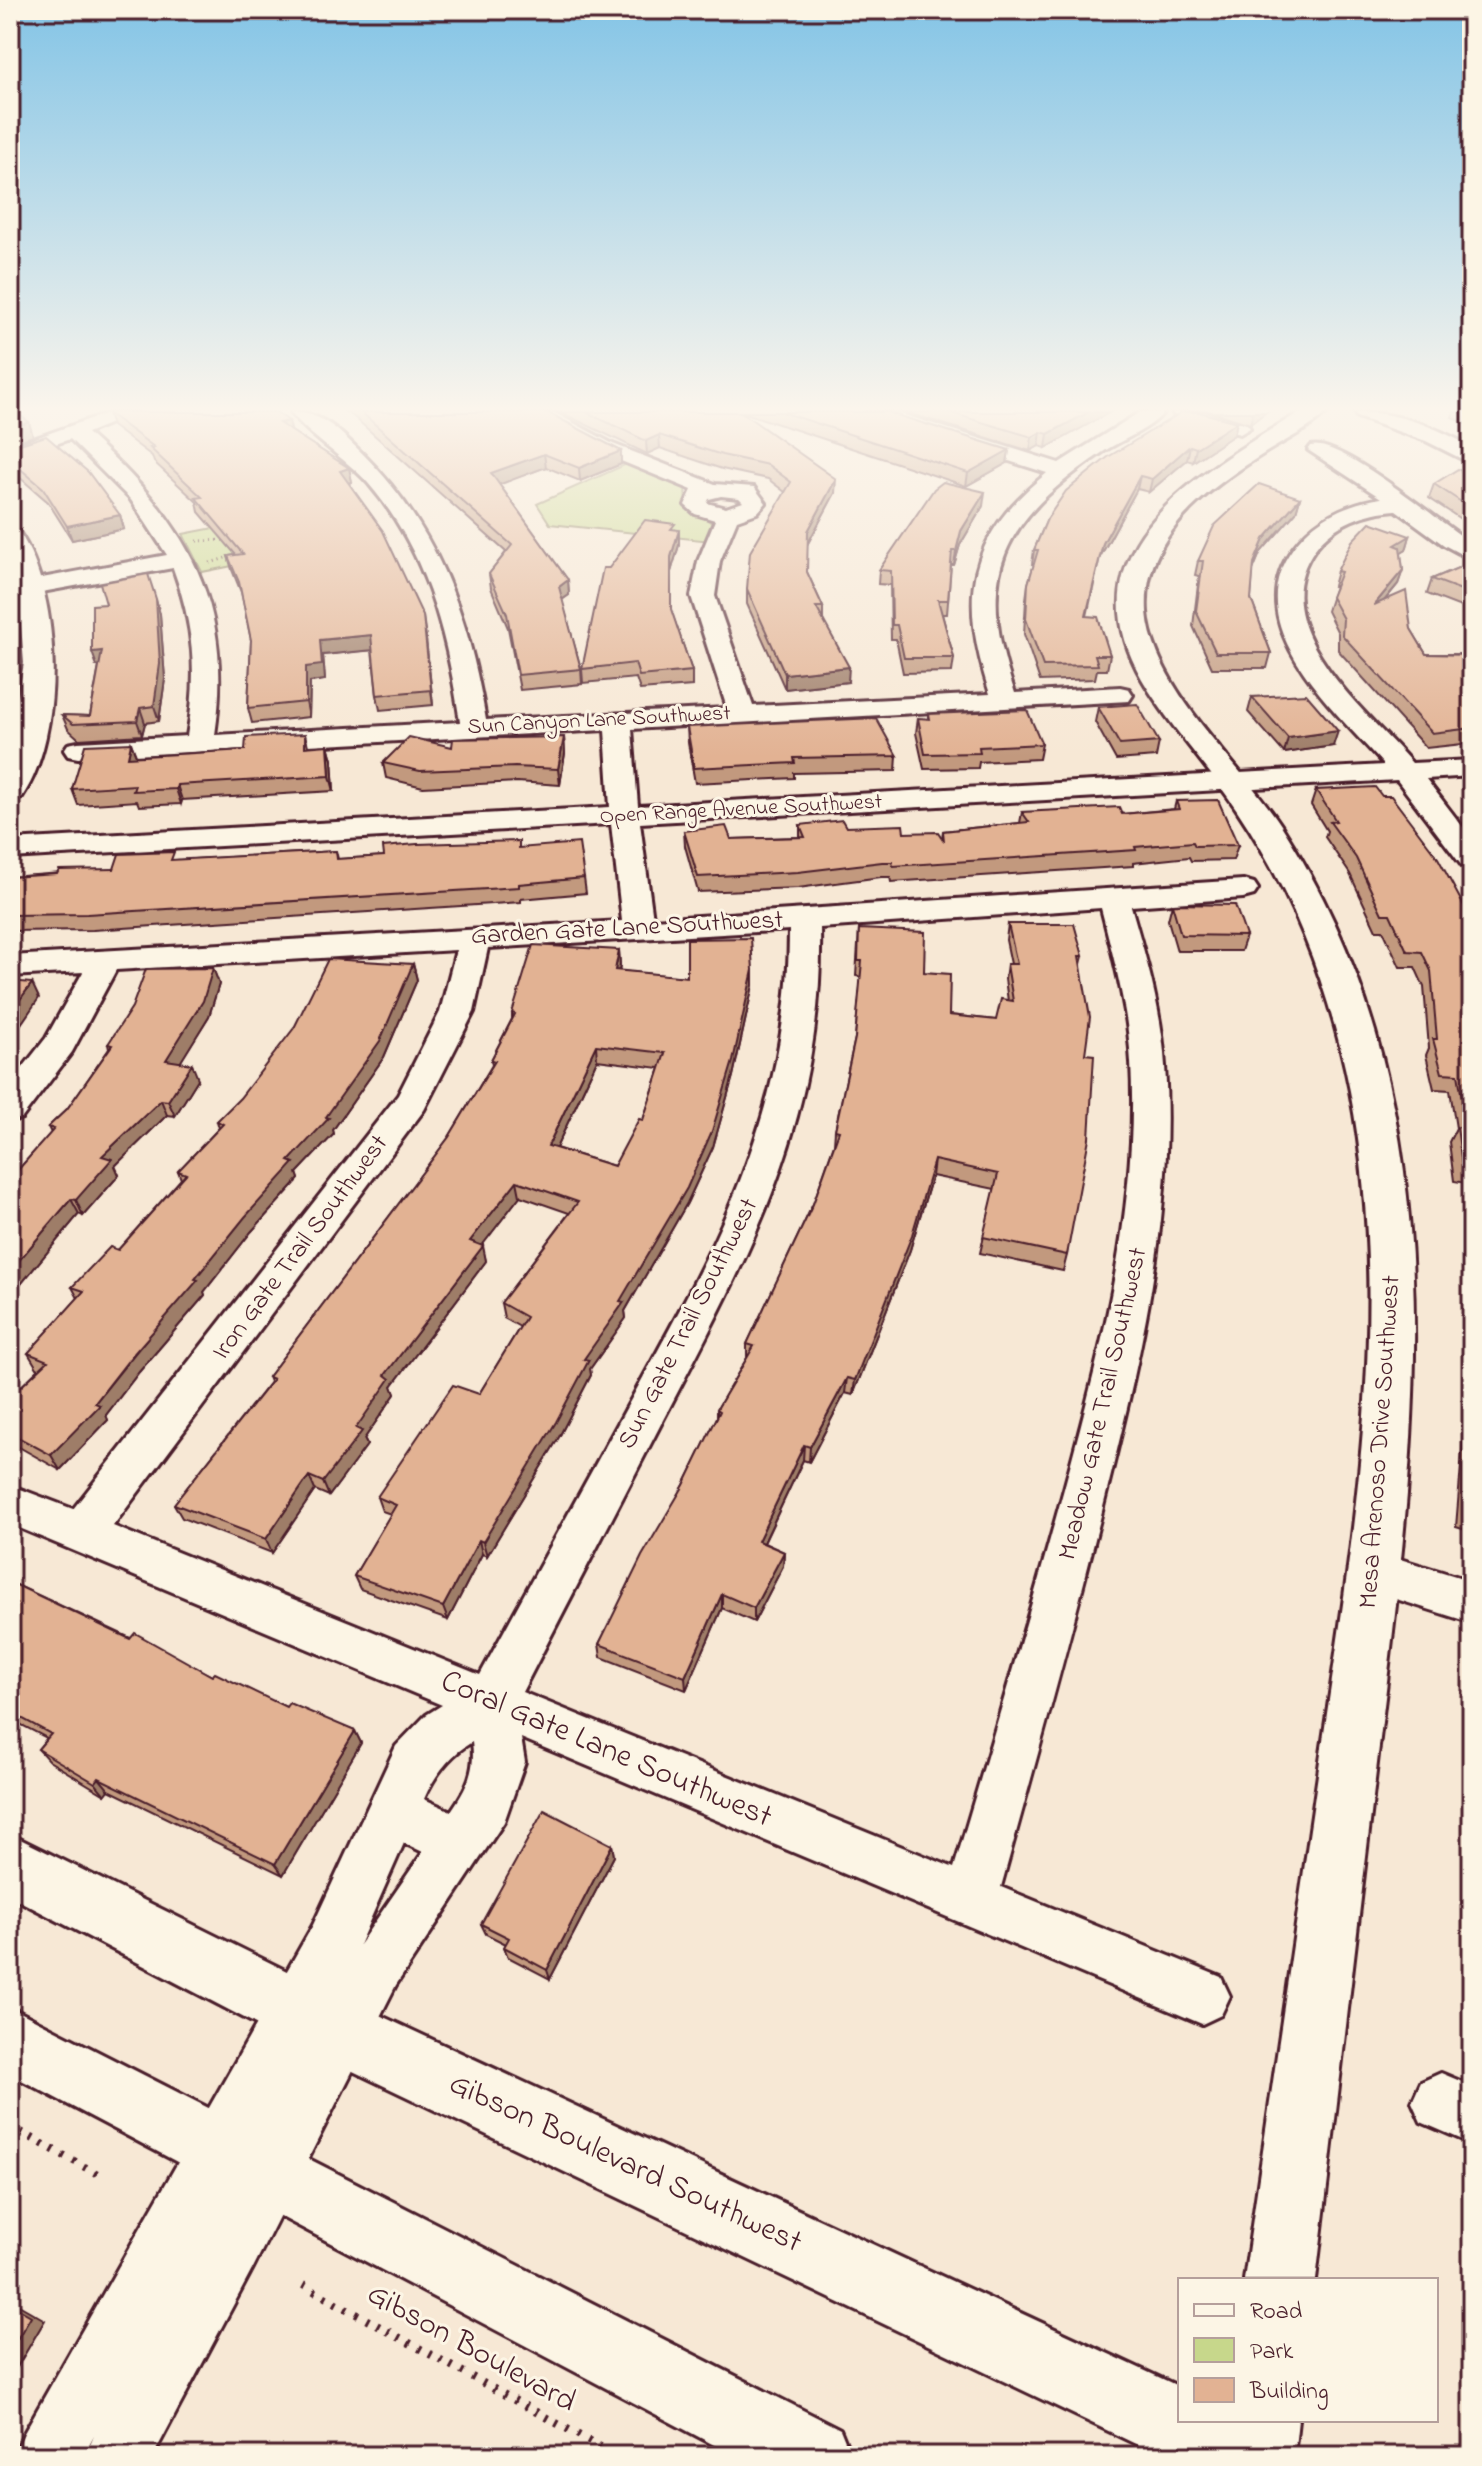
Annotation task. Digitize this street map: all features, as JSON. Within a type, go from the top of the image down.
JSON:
[{"type":"street","points":[[167,527],[184,547],[199,611],[206,661],[200,742]]},
{"type":"street","points":[[413,527],[456,623],[474,728]]},
{"type":"street","points":[[723,527],[709,561],[703,596],[742,714]]},
{"type":"street","points":[[1005,701],[991,669],[983,629],[982,594],[991,557],[1009,527]]},
{"type":"street","name":"Mesa Arenoso Drive Southwest","points":[[1163,527],[1149,545],[1132,593],[1134,621],[1145,658],[1166,695],[1234,782],[1297,882],[1336,968],[1354,1026],[1382,1155],[1395,1280],[1392,1357],[1374,1572],[1280,2278]]},
{"type":"street","points":[[1324,527],[1302,547],[1291,570],[1286,591],[1294,635],[1323,682],[1405,771],[1472,860]]},
{"type":"street","points":[[1434,527],[1472,553]]},
{"type":"street","points":[[10,538],[29,579],[38,616],[38,684],[34,718],[10,790]]},
{"type":"street","points":[[29,579],[184,547]]},
{"type":"street","name":"Sun Canyon Lane Southwest","points":[[78,750],[1120,695]]},
{"type":"street","points":[[618,720],[625,817],[639,929]]},
{"type":"street","name":"Open Range Avenue Southwest","points":[[10,849],[1472,768]]},
{"type":"street","name":"Garden Gate Lane Southwest","points":[[10,966],[804,920],[1243,889]]},
{"type":"street","name":"Meadow Gate Trail Southwest","points":[[971,1901],[1072,1543],[1129,1319],[1142,1250],[1148,1189],[1148,1064],[1142,1007],[1114,898]]},
{"type":"street","name":"Sun Gate Trail Southwest","points":[[491,1703],[743,1224],[777,1135],[797,1054],[805,980],[804,920]]},
{"type":"street","name":"Iron Gate Trail Southwest","points":[[81,1533],[412,1101],[457,1012],[475,938]]},
{"type":"street","points":[[10,1109],[60,1044],[105,960]]},
{"type":"street","name":"Coral Gate Lane Southwest","points":[[10,1504],[1202,1996]]},
{"type":"street","points":[[1374,1572],[1472,1602]]},
{"type":"street","points":[[118,2456],[244,2161],[320,2020],[377,1966],[486,1804],[500,1762],[491,1703],[443,1732],[414,1763],[332,1944],[320,2020]]},
{"type":"street","points":[[393,1811],[460,1842]]},
{"type":"street","name":"Gibson Boulevard Southwest","points":[[10,1864],[320,2020],[1244,2456]]},
{"type":"street","points":[[10,2039],[813,2456]]},
{"type":"street","points":[[47,2456],[244,2161]]},
{"type":"street","points":[[1256,2456],[1261,2422]]},
{"type":"path","points":[[184,547],[235,539]]},
{"type":"path","points":[[206,566],[227,556],[241,556]]},
{"type":"path","points":[[10,2126],[103,2177]]},
{"type":"path","name":"Gibson Boulevard","points":[[303,2285],[617,2456]]},
{"type":"green space","points":[[218,527],[287,527],[302,552],[202,572],[183,534]]},
{"type":"green space","points":[[579,527],[717,527],[711,541]]},
{"type":"building","points":[[220,527],[380,527],[423,616],[431,690],[377,695],[371,635],[320,640],[322,665],[306,667],[306,702],[248,708],[251,640],[239,582],[228,556],[243,554]]},
{"type":"building","points":[[492,527],[530,527],[568,580],[559,587],[581,669],[518,675],[507,614],[489,574],[512,545]]},
{"type":"building","points":[[640,527],[673,527],[671,529],[679,530],[671,557],[671,609],[692,671],[639,676],[635,663],[582,669],[603,568],[609,568]]},
{"type":"building","points":[[765,527],[810,527],[807,572],[823,607],[816,607],[849,667],[785,674],[747,589],[750,552]]},
{"type":"building","points":[[908,527],[963,527],[956,551],[952,551],[948,600],[938,600],[954,658],[904,658],[897,625],[892,625],[891,571],[879,570]]},
{"type":"building","points":[[1044,527],[1112,527],[1103,543],[1086,616],[1098,617],[1110,655],[1095,655],[1098,665],[1043,666],[1026,619],[1028,584],[1038,550],[1034,550]]},
{"type":"building","points":[[1214,527],[1274,527],[1264,539],[1254,563],[1251,599],[1271,653],[1216,653],[1196,611],[1203,561],[1198,561]]},
{"type":"building","points":[[1365,527],[1385,527],[1410,536],[1395,545],[1400,547],[1403,570],[1374,605],[1406,591],[1411,629],[1426,654],[1468,655],[1472,594],[1472,728],[1432,733],[1342,635],[1343,619],[1331,597],[1341,572],[1337,571],[1352,541]]},
{"type":"building","points":[[1472,562],[1472,594],[1432,579]]},
{"type":"building","points":[[148,574],[156,599],[160,664],[154,706],[140,708],[137,721],[73,724],[62,715],[90,716],[102,651],[92,652],[92,605],[106,604],[100,583]]},
{"type":"building","points":[[1306,694],[1338,731],[1288,738],[1252,697]]},
{"type":"building","points":[[1137,704],[1159,742],[1120,745],[1098,707]]},
{"type":"building","points":[[1027,710],[1042,744],[979,747],[980,753],[925,754],[918,718],[930,719],[929,714]]},
{"type":"building","points":[[876,718],[897,756],[794,758],[795,763],[694,768],[687,727]]},
{"type":"building","points":[[305,734],[305,747],[328,745],[330,776],[177,785],[176,789],[133,791],[135,785],[72,789],[85,745],[131,743],[128,757],[245,750],[246,737]]},
{"type":"building","points":[[409,737],[452,747],[453,739],[564,737],[558,769],[515,767],[420,771],[383,763]]},
{"type":"building","points":[[1375,787],[1382,796],[1391,796],[1438,858],[1472,921],[1472,1167],[1462,1165],[1457,1127],[1467,1128],[1458,1074],[1442,1073],[1433,1039],[1437,1039],[1431,971],[1422,952],[1407,951],[1390,914],[1382,914],[1356,858],[1330,822],[1336,821],[1316,790]]},
{"type":"building","points":[[1218,800],[1238,845],[1195,846],[1193,842],[1135,847],[1136,850],[893,866],[892,862],[882,862],[798,872],[698,877],[684,831],[726,826],[731,839],[805,837],[800,825],[842,820],[846,827],[903,825],[904,833],[938,832],[944,841],[943,831],[1029,822],[1022,812],[1119,807],[1122,814],[1179,809],[1176,801]]},
{"type":"building","points":[[519,841],[519,848],[579,843],[584,878],[519,884],[519,887],[87,914],[10,915],[10,877],[57,874],[59,870],[114,869],[119,854],[174,852],[171,860],[336,851],[337,859],[384,856],[383,847]]},
{"type":"building","points":[[1172,904],[1235,905],[1246,936],[1181,935]]},
{"type":"building","points":[[1008,924],[1074,924],[1083,956],[1079,956],[1090,1017],[1085,1054],[1094,1055],[1089,1138],[1067,1255],[983,1237],[998,1174],[934,1160],[912,1235],[855,1380],[847,1378],[810,1447],[804,1445],[758,1541],[784,1552],[754,1608],[722,1594],[685,1677],[599,1644],[642,1556],[684,1485],[720,1411],[717,1409],[754,1346],[747,1344],[813,1204],[839,1131],[835,1130],[855,1038],[862,961],[858,961],[859,929],[925,932],[924,972],[950,974],[949,1015],[996,1020],[1001,999],[1013,1001],[1007,964],[1017,964]]},
{"type":"building","points":[[751,938],[753,970],[733,1061],[712,1131],[687,1188],[620,1301],[624,1302],[584,1359],[589,1360],[556,1422],[483,1542],[479,1540],[443,1607],[354,1576],[396,1505],[377,1497],[453,1385],[479,1394],[526,1317],[501,1303],[578,1202],[517,1181],[470,1241],[483,1246],[385,1375],[390,1379],[356,1428],[362,1431],[323,1482],[309,1476],[266,1539],[174,1504],[273,1379],[268,1377],[449,1137],[495,1061],[491,1060],[515,1014],[512,1013],[533,945],[619,950],[615,970],[687,977],[687,939]],"holes":[[[596,1045],[665,1053],[643,1120],[639,1119],[614,1166],[548,1146]]]},
{"type":"building","points":[[328,959],[413,964],[380,1041],[326,1117],[329,1118],[289,1161],[294,1163],[245,1217],[195,1279],[198,1280],[131,1357],[95,1403],[100,1405],[51,1455],[10,1433],[10,1397],[48,1361],[28,1353],[84,1291],[72,1287],[110,1247],[118,1250],[186,1174],[178,1171],[223,1124],[217,1121],[240,1098],[294,1028]]},
{"type":"building","points":[[213,968],[203,1001],[166,1060],[192,1064],[168,1101],[161,1100],[102,1156],[112,1159],[76,1200],[71,1199],[10,1271],[10,1179],[54,1129],[48,1127],[67,1109],[112,1045],[108,1044],[132,1007],[146,969]]},
{"type":"building","points":[[10,981],[32,983],[10,1013]]},
{"type":"building","points":[[1472,1439],[1472,1515],[1466,1513]]},
{"type":"building","points":[[10,1582],[130,1639],[135,1633],[212,1676],[215,1673],[286,1707],[289,1703],[355,1731],[275,1864],[99,1778],[95,1783],[38,1749],[51,1734],[10,1712]]},
{"type":"building","points":[[544,1810],[612,1845],[547,1970],[504,1947],[509,1938],[481,1924]]},
{"type":"building","points":[[10,2304],[31,2316],[10,2351]]}]
